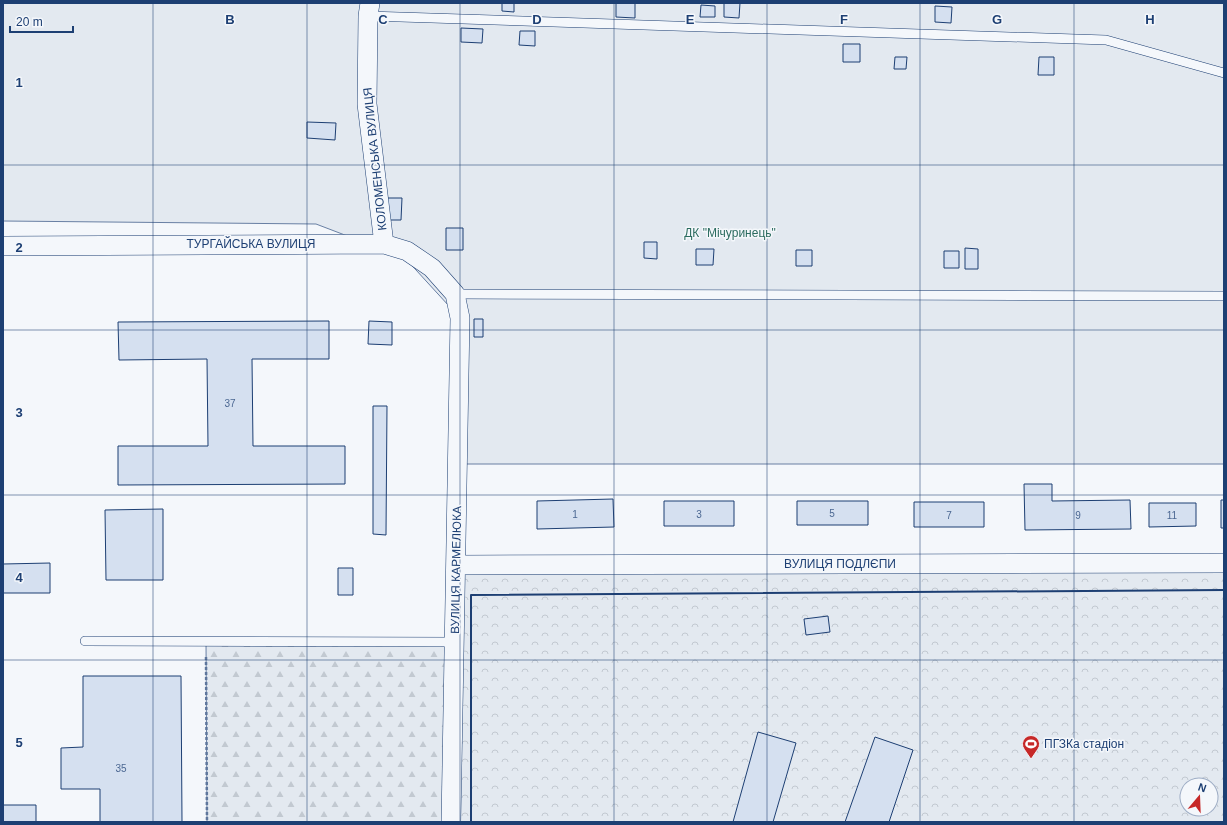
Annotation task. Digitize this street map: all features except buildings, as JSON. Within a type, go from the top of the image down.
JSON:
[{"type":"street","name":"КОЛОМЕНСЬКА ВУЛИЦЯ","points":[[369,9],[367,104],[384,244]]},
{"type":"street","name":"ТУРГАЙСЬКА ВУЛИЦЯ","points":[[3,246],[384,244],[407,251],[432,268],[455,294],[460,318]]},
{"type":"street","name":"ВУЛИЦЯ КАРМЕЛЮКА","points":[[451,822],[460,318]]},
{"type":"street","name":"ВУЛИЦЯ ПОДЛЄПИ","points":[[456,565],[1224,563]]},
{"type":"lane","points":[[369,9],[1106,40],[1224,73]]},
{"type":"lane","points":[[455,294],[1224,296]]},
{"type":"lane","points":[[85,641],[454,642]]},
{"type":"path","points":[[206,641],[207,822]]},
{"type":"green space","name":"ДК \"Мічуринець\"","points":[[3,3],[1224,3],[1224,464],[458,464],[460,318],[405,258],[316,224],[3,221]]},
{"type":"green space","points":[[1224,563],[1224,822],[451,822],[456,565]]},
{"type":"green space","points":[[206,641],[455,642],[451,822],[207,822]]},
{"type":"wall","points":[[471,822],[471,595],[1224,590]]},
{"type":"place","name":"ПГЗКа стадіон","points":[[1031,759]]}]
